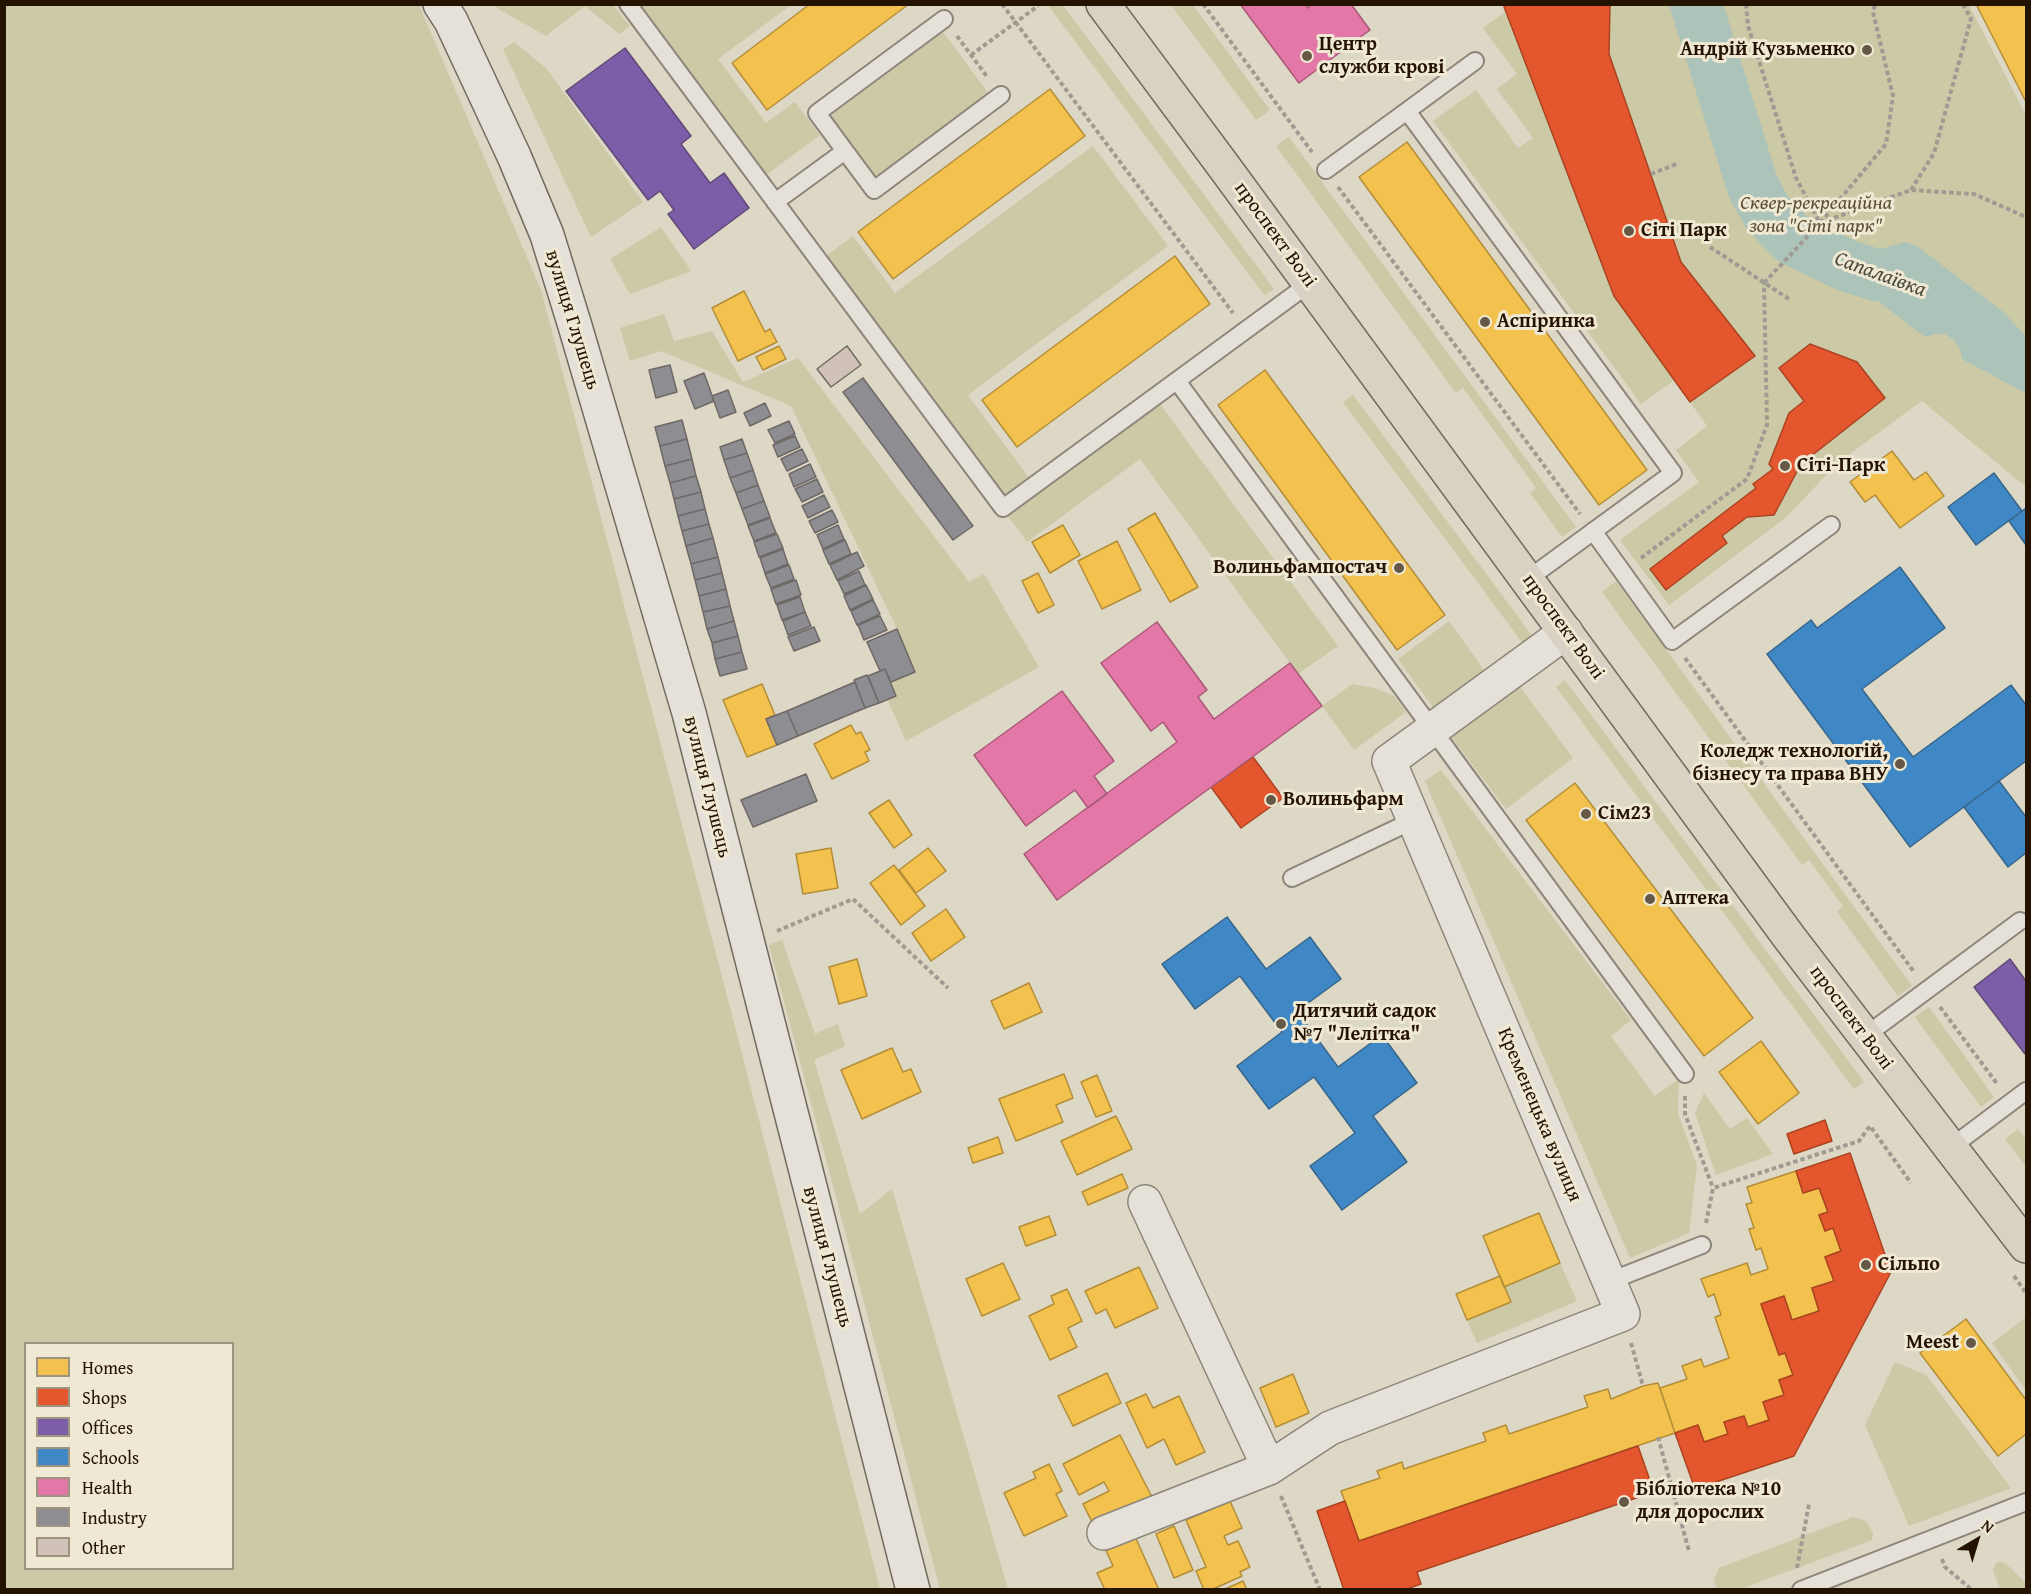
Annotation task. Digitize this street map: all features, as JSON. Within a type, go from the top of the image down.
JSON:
[{"type":"main road","name":"проспект Волі","points":[[1103,4],[1789,937],[1950,1148],[2017,1257]]},
{"type":"street","name":"вулиця Глушець","points":[[440,4],[451,21],[514,156],[547,235],[689,713],[746,944],[913,1590]]},
{"type":"street","name":"Кременецька вулиця","points":[[1566,632],[1389,761],[1623,1314]]},
{"type":"street","points":[[1146,1202],[1269,1468]]},
{"type":"street","points":[[1104,1533],[1269,1468],[1329,1428],[1623,1314]]},
{"type":"lane","points":[[627,4],[1003,508],[1310,283]]},
{"type":"lane","points":[[944,19],[817,113],[874,190],[1001,95]]},
{"type":"lane","points":[[1326,170],[1475,62]]},
{"type":"lane","points":[[1407,111],[1673,473],[1528,579]]},
{"type":"lane","points":[[775,202],[845,151]]},
{"type":"lane","points":[[1177,381],[1685,1074]]},
{"type":"lane","points":[[1593,531],[1672,641],[1831,525]]},
{"type":"lane","points":[[1292,878],[1414,820]]},
{"type":"lane","points":[[1865,1036],[2020,921]]},
{"type":"lane","points":[[1950,1148],[2026,1091]]},
{"type":"lane","points":[[1610,1281],[1702,1245]]},
{"type":"lane","points":[[1798,1584],[2026,1502]]},
{"type":"path","points":[[1002,4],[1245,330]]},
{"type":"path","points":[[1203,4],[1593,531]]},
{"type":"path","points":[[1746,4],[1748,26],[1796,178],[1820,223]]},
{"type":"path","points":[[1623,572],[1747,479],[1767,425],[1764,283],[1820,223],[1886,144],[1893,96],[1873,12],[1875,4]]},
{"type":"path","points":[[1911,190],[1934,153],[1971,19],[1963,4]]},
{"type":"path","points":[[971,55],[1038,6]]},
{"type":"path","points":[[1650,174],[1679,163]]},
{"type":"path","points":[[1820,223],[1911,190],[1974,194],[2026,217]]},
{"type":"path","points":[[1710,248],[1789,298]]},
{"type":"path","points":[[1672,641],[2011,1103]]},
{"type":"path","points":[[746,944],[853,899],[948,988]]},
{"type":"path","points":[[1685,1074],[1685,1114],[1713,1188],[1702,1245]]},
{"type":"path","points":[[1713,1188],[1859,1141],[1870,1126],[1911,1183]]},
{"type":"path","points":[[2017,1257],[2026,1293]]},
{"type":"path","points":[[1623,1314],[1643,1386]]},
{"type":"path","points":[[1658,1437],[1689,1551]]},
{"type":"path","points":[[1269,1468],[1320,1590]]},
{"type":"path","points":[[1798,1584],[1809,1504]]},
{"type":"path","points":[[1933,1537],[1945,1567],[1972,1590]]},
{"type":"green space","points":[[5,4],[419,5],[541,290],[880,1589],[5,1589]]},
{"type":"green space","points":[[499,4],[613,5],[630,26],[619,34],[585,6],[546,36],[495,7]]},
{"type":"green space","points":[[639,5],[791,5],[718,59],[766,123],[795,102],[820,135],[766,175]]},
{"type":"green space","points":[[1048,5],[1063,5],[1274,289],[1264,295]]},
{"type":"green space","points":[[1171,5],[1193,5],[1270,110],[1256,120]]},
{"type":"green space","name":"Сквер-рекреаційна зона \"Сіті парк\"","points":[[1503,5],[1969,5],[2026,115],[2026,487],[1922,401],[1840,461],[1784,519],[1669,605],[1620,540],[1699,482],[1676,450],[1707,426],[1675,380],[1641,404],[1433,121],[1476,90],[1518,148],[1533,138],[1497,89],[1517,74],[1483,28],[1505,12]]},
{"type":"green space","points":[[943,32],[989,94],[876,178],[830,116]]},
{"type":"green space","points":[[514,42],[546,68],[643,202],[591,237],[503,49]]},
{"type":"green space","points":[[1289,137],[1576,527],[1562,537],[1530,493],[1536,488],[1463,388],[1456,393],[1276,146]]},
{"type":"green space","points":[[1093,146],[1168,246],[968,395],[1029,478],[1005,496],[826,256],[853,236],[895,293]]},
{"type":"green space","points":[[661,227],[691,271],[630,294],[610,259]]},
{"type":"green space","points":[[664,314],[674,341],[712,331],[743,382],[798,358],[969,582],[984,574],[1039,667],[906,741],[887,699],[896,695],[891,682],[915,672],[897,629],[791,406],[661,351],[630,361],[620,328]]},
{"type":"green space","points":[[1353,395],[1534,638],[1524,645],[1343,402]]},
{"type":"green space","points":[[1159,403],[1338,646],[1298,674],[1140,459],[1027,542],[1007,515]]},
{"type":"green space","points":[[1616,581],[1912,986],[1898,996],[1837,912],[1843,906],[1809,860],[1802,865],[1602,592]]},
{"type":"green space","points":[[1449,621],[1486,673],[1435,710],[1398,659]]},
{"type":"green space","points":[[1565,680],[1864,1082],[1854,1089],[1556,687]]},
{"type":"green space","points":[[1517,683],[1573,758],[1506,809],[1448,733]]},
{"type":"green space","points":[[1352,684],[1374,688],[1394,696],[1406,712],[1354,750],[1322,706]]},
{"type":"green space","points":[[1441,770],[1631,1020],[1611,1036],[1655,1096],[1679,1079],[1678,1113],[1697,1166],[1689,1233],[1630,1258],[1425,781]]},
{"type":"green space","points":[[782,940],[815,1034],[838,1024],[845,1046],[814,1060],[860,1214],[892,1189],[1008,1589],[940,1589],[769,945]]},
{"type":"green space","points":[[1929,1007],[1994,1097],[1981,1107],[1915,1017]]},
{"type":"green space","points":[[1704,1093],[1730,1129],[1747,1118],[1773,1154],[1716,1175],[1695,1113]]},
{"type":"green space","points":[[2018,1129],[2026,1139],[2026,1167],[2005,1139]]},
{"type":"green space","points":[[1560,1263],[1577,1301],[1477,1343],[1467,1320],[1510,1302],[1504,1287]]},
{"type":"green space","points":[[2026,1317],[2026,1388],[2025,1389],[1992,1343]]},
{"type":"green space","points":[[1895,1362],[1926,1375],[2011,1488],[1909,1526],[1865,1425]]},
{"type":"green space","points":[[1853,1517],[1866,1521],[1873,1533],[1872,1540],[1741,1589],[1718,1589],[1715,1585],[1714,1579],[1719,1568]]},
{"type":"green space","points":[[1997,1562],[2006,1564],[2026,1583],[2026,1589],[2000,1589],[1993,1570]]},
{"type":"water","points":[[1905,242],[1917,246],[2002,311],[2026,336],[2026,393],[1962,359],[1960,349],[1954,340],[1945,334],[1925,337],[1844,275],[1804,254],[1812,245],[1844,259]]},
{"type":"building: Homes","points":[[810,4],[909,4],[767,110],[732,63]]},
{"type":"building: Homes","points":[[1976,4],[2026,4],[2026,102]]},
{"type":"building: Homes","points":[[1050,89],[1085,136],[893,279],[858,232]]},
{"type":"building: Homes","points":[[1407,142],[1647,470],[1599,505],[1359,177]]},
{"type":"building: Homes","points":[[1175,256],[1210,304],[1017,447],[982,400]]},
{"type":"building: Homes","points":[[744,291],[765,332],[770,329],[777,342],[738,361],[712,308]]},
{"type":"building: Homes","points":[[779,346],[786,359],[763,370],[756,357]]},
{"type":"building: Homes","points":[[1265,370],[1445,615],[1397,650],[1218,405]]},
{"type":"building: Homes","points":[[1892,451],[1914,480],[1926,472],[1944,496],[1900,528],[1875,495],[1865,502],[1850,482]]},
{"type":"building: Homes","points":[[1155,513],[1198,587],[1170,602],[1128,529]]},
{"type":"building: Homes","points":[[1063,525],[1080,555],[1050,573],[1032,542]]},
{"type":"building: Homes","points":[[1117,541],[1141,590],[1102,609],[1078,561]]},
{"type":"building: Homes","points":[[1038,573],[1054,605],[1038,613],[1022,581]]},
{"type":"building: Homes","points":[[762,684],[775,715],[766,719],[777,745],[747,757],[723,700]]},
{"type":"building: Homes","points":[[851,725],[856,734],[861,732],[870,750],[865,752],[869,761],[832,779],[814,744]]},
{"type":"building: Homes","points":[[1575,783],[1753,1018],[1704,1056],[1526,820]]},
{"type":"building: Homes","points":[[889,800],[912,835],[894,848],[869,813]]},
{"type":"building: Homes","points":[[831,848],[838,888],[803,894],[796,854]]},
{"type":"building: Homes","points":[[928,848],[946,871],[916,893],[899,870]]},
{"type":"building: Homes","points":[[894,865],[925,906],[901,925],[870,883]]},
{"type":"building: Homes","points":[[946,909],[965,937],[931,961],[912,933]]},
{"type":"building: Homes","points":[[857,959],[867,996],[839,1004],[829,967]]},
{"type":"building: Homes","points":[[1029,983],[1042,1012],[1004,1029],[991,1001]]},
{"type":"building: Homes","points":[[1761,1041],[1799,1093],[1758,1124],[1719,1072]]},
{"type":"building: Homes","points":[[892,1048],[903,1072],[911,1069],[921,1092],[862,1119],[841,1070]]},
{"type":"building: Homes","points":[[1064,1074],[1073,1098],[1056,1105],[1063,1122],[1016,1141],[999,1099]]},
{"type":"building: Homes","points":[[1097,1075],[1112,1111],[1096,1117],[1081,1082]]},
{"type":"building: Homes","points":[[1116,1116],[1132,1149],[1077,1175],[1061,1141]]},
{"type":"building: Homes","points":[[998,1137],[1003,1153],[973,1163],[968,1148]]},
{"type":"building: Homes","points":[[1796,1171],[1803,1193],[1819,1188],[1828,1212],[1819,1215],[1825,1231],[1833,1228],[1841,1251],[1825,1257],[1834,1281],[1812,1288],[1819,1311],[1792,1320],[1784,1296],[1761,1304],[1779,1355],[1785,1353],[1793,1375],[1779,1380],[1784,1395],[1763,1402],[1769,1420],[1748,1427],[1744,1416],[1724,1422],[1728,1434],[1704,1442],[1698,1425],[1675,1433],[1660,1388],[1687,1379],[1682,1366],[1701,1359],[1704,1367],[1729,1358],[1715,1317],[1721,1315],[1714,1294],[1708,1297],[1701,1279],[1747,1263],[1751,1275],[1768,1269],[1761,1248],[1756,1250],[1749,1229],[1754,1228],[1746,1204],[1752,1203],[1747,1187]]},
{"type":"building: Homes","points":[[1122,1174],[1128,1188],[1088,1205],[1082,1192]]},
{"type":"building: Homes","points":[[1539,1213],[1560,1263],[1504,1287],[1483,1236]]},
{"type":"building: Homes","points":[[1049,1216],[1056,1235],[1026,1246],[1019,1227]]},
{"type":"building: Homes","points":[[1003,1263],[1020,1299],[982,1316],[966,1279]]},
{"type":"building: Homes","points":[[1139,1267],[1158,1308],[1115,1328],[1106,1309],[1096,1314],[1085,1291]]},
{"type":"building: Homes","points":[[1500,1276],[1511,1302],[1467,1320],[1456,1294]]},
{"type":"building: Homes","points":[[1067,1289],[1082,1321],[1068,1328],[1077,1347],[1050,1360],[1029,1316],[1054,1304],[1051,1296]]},
{"type":"building: Homes","points":[[1966,1319],[2026,1400],[2026,1434],[1998,1456],[1920,1353]]},
{"type":"building: Homes","points":[[1107,1373],[1121,1403],[1073,1426],[1058,1396]]},
{"type":"building: Homes","points":[[1293,1374],[1309,1413],[1276,1427],[1260,1388]]},
{"type":"building: Homes","points":[[1658,1383],[1675,1433],[1359,1541],[1341,1491],[1380,1478],[1377,1471],[1402,1462],[1404,1469],[1486,1441],[1483,1433],[1506,1425],[1509,1434],[1588,1407],[1584,1396],[1608,1389],[1611,1399],[1643,1386]]},
{"type":"building: Homes","points":[[1146,1394],[1153,1408],[1179,1396],[1205,1452],[1176,1465],[1164,1439],[1147,1448],[1126,1403]]},
{"type":"building: Homes","points":[[1120,1435],[1152,1497],[1094,1526],[1083,1504],[1109,1491],[1104,1482],[1079,1495],[1063,1464]]},
{"type":"building: Homes","points":[[1049,1464],[1062,1491],[1056,1494],[1067,1516],[1024,1536],[1004,1493],[1036,1478],[1033,1472]]},
{"type":"building: Homes","points":[[1230,1501],[1242,1528],[1224,1536],[1228,1545],[1238,1541],[1250,1567],[1240,1572],[1242,1576],[1211,1590],[1204,1590],[1196,1571],[1206,1567],[1186,1520]]},
{"type":"building: Homes","points":[[1174,1526],[1193,1570],[1174,1578],[1156,1534]]},
{"type":"building: Homes","points":[[1133,1532],[1159,1590],[1105,1590],[1097,1573],[1113,1566],[1104,1546]]},
{"type":"building: Homes","points":[[1243,1581],[1247,1590],[1223,1590]]},
{"type":"building: Shops","name":"Сіті Парк","points":[[1503,4],[1610,4],[1609,54],[1681,262],[1755,356],[1690,402],[1614,296]]},
{"type":"building: Shops","name":"Сіті-Парк","points":[[1810,344],[1857,362],[1885,398],[1801,464],[1774,515],[1747,517],[1722,536],[1727,543],[1666,590],[1650,569],[1756,488],[1753,484],[1773,469],[1769,464],[1789,413],[1804,401],[1779,368]]},
{"type":"building: Shops","points":[[1253,757],[1283,798],[1241,828],[1211,787]]},
{"type":"building: Shops","points":[[1825,1120],[1832,1141],[1794,1154],[1787,1134]]},
{"type":"building: Shops","points":[[1850,1153],[1891,1272],[1794,1456],[1695,1489],[1675,1433],[1698,1425],[1704,1442],[1728,1434],[1724,1422],[1744,1416],[1748,1427],[1769,1420],[1763,1402],[1784,1395],[1779,1380],[1793,1375],[1785,1353],[1779,1355],[1761,1304],[1784,1296],[1792,1320],[1819,1311],[1812,1288],[1834,1281],[1825,1257],[1841,1251],[1833,1228],[1825,1231],[1819,1215],[1828,1212],[1819,1188],[1803,1193],[1796,1171]]},
{"type":"building: Shops","points":[[1638,1446],[1654,1492],[1417,1572],[1421,1584],[1404,1590],[1344,1590],[1317,1511],[1345,1501],[1359,1541]]},
{"type":"building: Offices","points":[[625,48],[691,136],[681,144],[710,183],[724,173],[749,208],[694,249],[668,214],[674,210],[660,191],[648,200],[566,91]]},
{"type":"building: Offices","points":[[2010,959],[2026,981],[2025,1054],[1974,987]]},
{"type":"building: Schools","points":[[1994,473],[2022,511],[1976,545],[1948,507]]},
{"type":"building: Schools","points":[[2026,508],[2026,545],[2009,521]]},
{"type":"building: Schools","points":[[1900,567],[1945,628],[1862,689],[1913,757],[2011,685],[2026,705],[2026,761],[1910,847],[1767,654],[1811,620],[1817,628]]},
{"type":"building: Schools","points":[[1999,781],[2026,817],[2026,853],[2008,867],[1964,807]]},
{"type":"building: Schools","points":[[1227,917],[1266,969],[1310,937],[1341,979],[1297,1011],[1338,1067],[1382,1035],[1417,1083],[1373,1116],[1407,1162],[1342,1210],[1310,1166],[1355,1133],[1314,1077],[1269,1109],[1237,1066],[1282,1032],[1240,976],[1195,1009],[1162,964]]},
{"type":"building: Health","name":"Центр служби крові","points":[[1240,4],[1305,4],[1308,8],[1312,4],[1351,4],[1370,30],[1299,83]]},
{"type":"building: Health","points":[[1157,622],[1207,690],[1198,697],[1214,719],[1290,663],[1322,706],[1057,900],[1024,854],[1177,742],[1163,722],[1151,731],[1101,663]]},
{"type":"building: Health","points":[[1062,691],[1114,761],[1094,776],[1107,794],[1088,808],[1075,790],[1026,826],[974,755]]},
{"type":"building: Industry","points":[[670,365],[677,392],[656,398],[649,370]]},
{"type":"building: Industry","points":[[704,373],[714,401],[695,409],[684,381]]},
{"type":"building: Industry","points":[[863,378],[973,526],[953,540],[843,392]]},
{"type":"building: Industry","points":[[728,390],[736,412],[720,418],[712,396]]},
{"type":"building: Industry","points":[[765,403],[771,416],[750,426],[744,413]]},
{"type":"building: Industry","points":[[682,420],[687,439],[660,446],[655,427]]},
{"type":"building: Industry","points":[[789,421],[795,434],[775,443],[768,430]]},
{"type":"building: Industry","points":[[795,436],[800,447],[778,457],[773,445]]},
{"type":"building: Industry","points":[[687,439],[692,459],[665,466],[660,446]]},
{"type":"building: Industry","points":[[742,439],[747,453],[724,460],[720,447]]},
{"type":"building: Industry","points":[[802,449],[808,461],[787,471],[781,459]]},
{"type":"building: Industry","points":[[747,453],[753,470],[730,478],[724,460]]},
{"type":"building: Industry","points":[[692,459],[696,476],[670,483],[665,466]]},
{"type":"building: Industry","points":[[810,464],[816,477],[794,487],[789,474]]},
{"type":"building: Industry","points":[[753,470],[758,485],[736,493],[730,478]]},
{"type":"building: Industry","points":[[696,476],[701,492],[674,499],[670,483]]},
{"type":"building: Industry","points":[[817,479],[823,492],[802,502],[795,489]]},
{"type":"building: Industry","points":[[758,485],[764,501],[742,509],[736,493]]},
{"type":"building: Industry","points":[[701,492],[705,509],[678,516],[674,499]]},
{"type":"building: Industry","points":[[824,495],[830,507],[808,518],[802,506]]},
{"type":"building: Industry","points":[[764,501],[770,517],[748,525],[742,509]]},
{"type":"building: Industry","points":[[705,509],[709,524],[682,531],[678,516]]},
{"type":"building: Industry","points":[[832,510],[838,522],[815,533],[809,521]]},
{"type":"building: Industry","points":[[770,518],[776,533],[754,541],[748,526]]},
{"type":"building: Industry","points":[[709,524],[713,538],[686,546],[682,531]]},
{"type":"building: Industry","points":[[838,525],[844,539],[823,549],[817,535]]},
{"type":"building: Industry","points":[[777,534],[783,548],[759,557],[754,542]]},
{"type":"building: Industry","points":[[713,538],[718,557],[691,564],[686,546]]},
{"type":"building: Industry","points":[[845,540],[851,554],[829,564],[823,550]]},
{"type":"building: Industry","points":[[783,549],[788,564],[765,573],[760,558]]},
{"type":"building: Industry","points":[[857,552],[864,566],[837,580],[830,565]]},
{"type":"building: Industry","points":[[718,557],[722,573],[695,580],[691,564]]},
{"type":"building: Industry","points":[[789,565],[794,579],[771,588],[765,574]]},
{"type":"building: Industry","points":[[859,571],[865,585],[844,594],[838,581]]},
{"type":"building: Industry","points":[[722,573],[726,589],[699,596],[695,580]]},
{"type":"building: Industry","points":[[796,580],[801,595],[776,604],[771,589]]},
{"type":"building: Industry","points":[[866,585],[873,599],[850,610],[844,596]]},
{"type":"building: Industry","points":[[726,589],[730,606],[703,612],[699,596]]},
{"type":"building: Industry","points":[[800,597],[805,612],[782,620],[777,605]]},
{"type":"building: Industry","points":[[873,600],[880,614],[857,625],[851,611]]},
{"type":"building: Industry","points":[[730,606],[734,621],[707,629],[703,612]]},
{"type":"building: Industry","points":[[805,612],[811,626],[788,635],[783,621]]},
{"type":"building: Industry","points":[[880,616],[887,630],[864,640],[858,625]]},
{"type":"building: Industry","points":[[734,621],[738,636],[712,643],[707,629]]},
{"type":"building: Industry","points":[[814,627],[820,641],[794,651],[788,637]]},
{"type":"building: Industry","points":[[897,629],[915,672],[891,682],[885,669],[880,671],[867,642]]},
{"type":"building: Industry","points":[[738,636],[742,652],[715,659],[712,643]]},
{"type":"building: Industry","points":[[742,652],[747,669],[720,676],[715,659]]},
{"type":"building: Industry","points":[[885,669],[896,696],[879,703],[868,676]]},
{"type":"building: Industry","points":[[867,675],[879,703],[865,708],[854,680]]},
{"type":"building: Industry","points":[[855,682],[865,708],[798,736],[787,711]]},
{"type":"building: Industry","points":[[787,711],[798,736],[777,745],[766,719]]},
{"type":"building: Industry","points":[[806,774],[817,801],[753,827],[741,800]]},
{"type":"building: Other","points":[[847,346],[861,365],[831,387],[817,369]]},
{"type":"waterway","name":"Сапалаївка","points":[[1696,4],[1753,187],[1768,214],[1795,241],[1848,266],[1876,275]]},
{"type":"place","name":"Андрій Кузьменко","points":[[1867,50]]},
{"type":"place","name":"Центр служби крові","points":[[1307,56]]},
{"type":"place","name":"Сіті Парк","points":[[1629,231]]},
{"type":"place","name":"Аспіринка","points":[[1485,322]]},
{"type":"place","name":"Сіті-Парк","points":[[1785,466]]},
{"type":"place","name":"Волиньфампостач","points":[[1399,568]]},
{"type":"place","name":"Коледж технологій, бізнесу та права ВНУ","points":[[1900,764]]},
{"type":"place","name":"Волиньфарм","points":[[1271,800]]},
{"type":"place","name":"Сім23","points":[[1586,814]]},
{"type":"place","name":"Аптека","points":[[1650,899]]},
{"type":"place","name":"Дитячий садок №7 \"Лелітка\"","points":[[1281,1024]]},
{"type":"place","name":"Сільпо","points":[[1866,1265]]},
{"type":"place","name":"Meest","points":[[1971,1343]]},
{"type":"place","name":"Бібліотека №10 для дорослих","points":[[1624,1502]]}]
